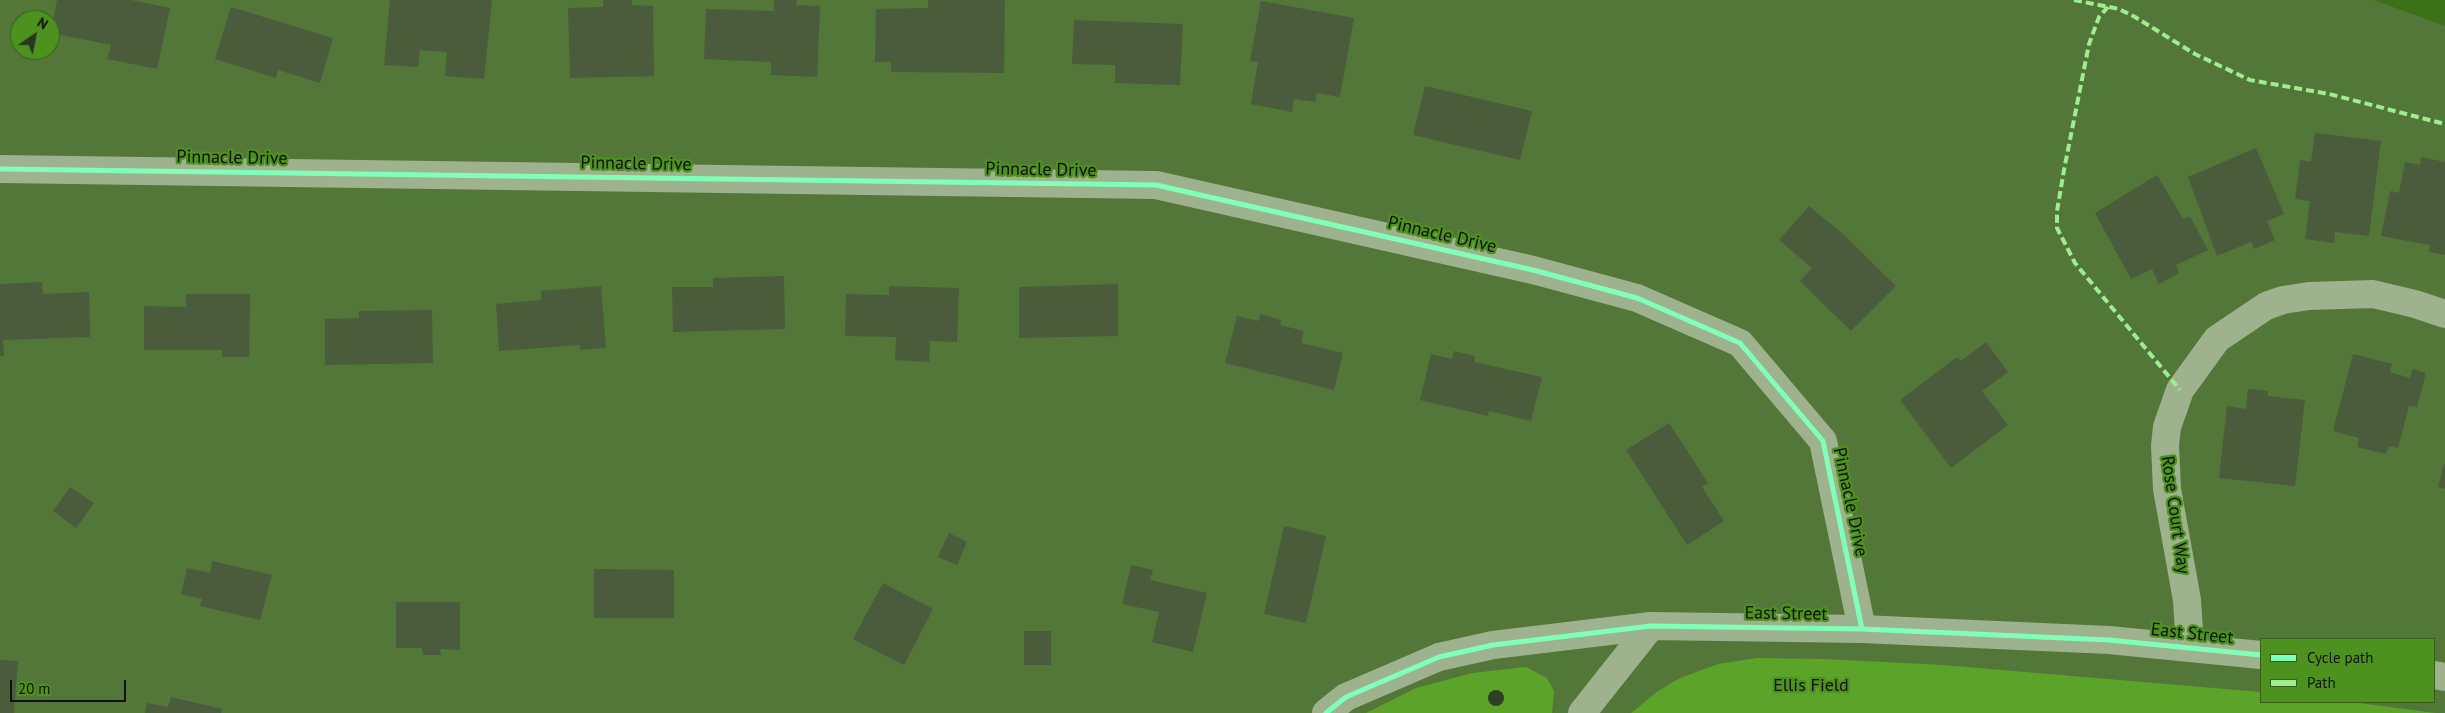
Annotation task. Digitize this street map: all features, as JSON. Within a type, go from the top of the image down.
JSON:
[{"type":"street","name":"Pinnacle Drive","points":[[0,169],[1156,185],[1533,270],[1637,298],[1740,343],[1823,441],[1862,629]]},
{"type":"street","name":"Rose Court Way","points":[[2190,647],[2187,600],[2168,489],[2165,445],[2167,427],[2180,390],[2216,339],[2266,306],[2283,300],[2309,296],[2373,294],[2415,304],[2445,314]]},
{"type":"street","name":"East Street","points":[[1326,713],[1346,697],[1439,656],[1493,645],[1651,626],[1862,629],[2109,640],[2260,655]]},
{"type":"street","points":[[1582,713],[1651,626]]},
{"type":"green space","name":"Ellis Field","points":[[1757,658],[1943,665],[2260,692],[2260,703],[2359,703],[2436,713],[1631,713],[1658,691],[1680,678],[1718,664]]},
{"type":"green space","points":[[1526,667],[1547,678],[1554,691],[1552,713],[1366,713],[1416,688],[1472,673]]},
{"type":"shaded area","points":[[2374,0],[2445,0],[2445,26]]},
{"type":"building","points":[[57,0],[131,0],[170,8],[157,69],[107,59],[111,45],[60,35],[60,10],[55,10]]},
{"type":"building","points":[[390,0],[492,0],[484,79],[445,76],[447,52],[420,50],[418,67],[384,65]]},
{"type":"building","points":[[603,0],[632,0],[632,5],[653,6],[654,76],[570,78],[568,8],[603,7]]},
{"type":"building","points":[[774,0],[797,0],[796,5],[820,6],[817,77],[771,75],[771,62],[704,59],[706,9],[774,11]]},
{"type":"building","points":[[928,0],[1005,0],[1004,73],[891,72],[891,62],[875,62],[876,9],[928,8]]},
{"type":"building","points":[[1261,1],[1354,18],[1340,97],[1317,93],[1315,102],[1294,99],[1292,112],[1251,104],[1258,62],[1250,61]]},
{"type":"building","points":[[231,7],[333,38],[320,83],[278,70],[276,78],[215,59]]},
{"type":"building","points":[[1074,20],[1183,24],[1180,85],[1115,83],[1115,65],[1072,64]]},
{"type":"building","points":[[1425,86],[1532,111],[1520,160],[1413,135]]},
{"type":"building","points":[[2315,133],[2381,141],[2369,236],[2335,232],[2334,243],[2305,239],[2310,201],[2295,199],[2300,160],[2311,162]]},
{"type":"building","points":[[2256,148],[2284,214],[2267,221],[2275,240],[2254,249],[2251,242],[2217,256],[2188,177]]},
{"type":"building","points":[[2421,157],[2445,162],[2445,255],[2429,252],[2430,245],[2381,236],[2390,191],[2399,193],[2405,162],[2420,165]]},
{"type":"building","points":[[2157,175],[2183,219],[2190,216],[2208,250],[2176,265],[2179,273],[2159,284],[2152,269],[2131,279],[2095,213]]},
{"type":"building","points":[[1809,206],[1843,234],[1896,286],[1851,331],[1800,281],[1812,268],[1779,240]]},
{"type":"building","points":[[784,276],[785,329],[673,332],[672,287],[713,287],[713,278]]},
{"type":"building","points":[[42,282],[43,294],[89,292],[90,337],[3,340],[4,356],[0,356],[0,284]]},
{"type":"building","points":[[1118,284],[1118,336],[1019,338],[1019,287]]},
{"type":"building","points":[[601,286],[606,348],[580,350],[580,345],[499,351],[496,304],[541,300],[541,291]]},
{"type":"building","points":[[889,286],[959,288],[957,342],[930,341],[929,362],[895,360],[896,337],[845,336],[846,294],[889,295]]},
{"type":"building","points":[[186,294],[250,294],[249,357],[222,357],[222,350],[144,350],[144,306],[186,307]]},
{"type":"building","points":[[432,310],[433,363],[325,365],[325,319],[359,318],[359,311]]},
{"type":"building","points":[[1260,314],[1281,320],[1280,325],[1304,331],[1301,343],[1343,353],[1334,390],[1225,363],[1237,316],[1259,321]]},
{"type":"building","points":[[1986,342],[2008,372],[1982,391],[2008,425],[1951,468],[1900,400],[1957,357],[1961,361]]},
{"type":"building","points":[[1454,351],[1475,356],[1474,362],[1542,377],[1531,421],[1489,411],[1488,416],[1420,400],[1431,354],[1452,359]]},
{"type":"building","points":[[2353,354],[2392,364],[2390,372],[2410,378],[2413,369],[2426,373],[2417,407],[2409,406],[2398,448],[2389,446],[2386,454],[2357,447],[2359,438],[2333,431]]},
{"type":"building","points":[[2248,389],[2268,391],[2268,396],[2305,400],[2295,486],[2219,478],[2227,406],[2246,409]]},
{"type":"building","points":[[1669,423],[1708,483],[1702,487],[1724,521],[1687,545],[1626,450]]},
{"type":"building","points":[[2445,464],[2445,489],[2438,487]]},
{"type":"building","points":[[70,487],[94,503],[76,528],[53,511]]},
{"type":"building","points":[[1284,526],[1326,536],[1306,623],[1264,614]]},
{"type":"building","points":[[949,533],[967,542],[957,565],[938,557]]},
{"type":"building","points":[[212,561],[272,575],[260,620],[200,606],[202,599],[181,594],[187,568],[210,573]]},
{"type":"building","points":[[1131,565],[1153,570],[1150,580],[1207,593],[1193,652],[1152,642],[1159,612],[1122,604]]},
{"type":"building","points":[[594,569],[674,570],[674,618],[594,618]]},
{"type":"building","points":[[883,583],[933,609],[904,665],[853,639]]},
{"type":"building","points":[[396,602],[460,602],[460,650],[440,649],[441,655],[423,655],[422,648],[396,648]]},
{"type":"building","points":[[1024,631],[1051,631],[1051,665],[1024,665]]},
{"type":"building","points":[[0,660],[18,661],[14,713],[0,713]]},
{"type":"building","points":[[171,697],[222,709],[221,713],[145,713],[147,703],[168,707]]},
{"type":"marked path","points":[[2074,0],[2119,9],[2195,54],[2250,80],[2329,94],[2445,124]]},
{"type":"marked path","points":[[2108,7],[2099,17],[2089,44],[2064,170],[2057,211],[2057,228],[2075,263],[2180,390]]},
{"type":"cycle path","points":[[0,169],[1156,185],[1533,270],[1637,298],[1740,343],[1823,441],[1862,629]]},
{"type":"cycle path","points":[[1326,713],[1346,697],[1439,657],[1493,645],[1651,626],[1862,629],[2109,640],[2260,655]]}]
